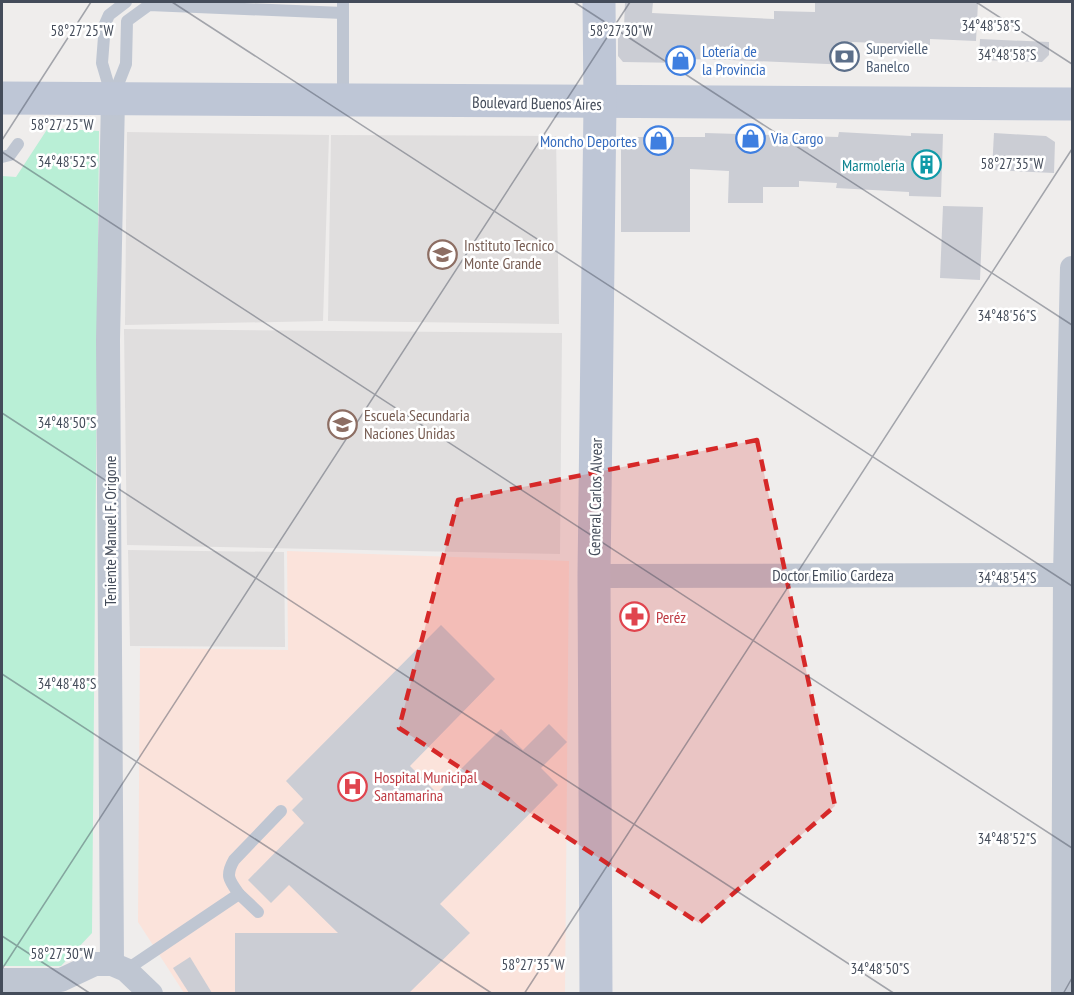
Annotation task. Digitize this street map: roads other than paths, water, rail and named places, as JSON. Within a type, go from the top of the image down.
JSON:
[{"type":"main road","name":"General Carlos Alvear","points":[[596,993],[594,576],[600,104],[599,2]]},
{"type":"main road","name":"Boulevard Buenos Aires","points":[[2,98],[600,104],[1072,104]]},
{"type":"street","name":"Teniente Manuel F. Origone","points":[[113,99],[108,340],[119,967]]},
{"type":"street","points":[[1064,993],[1072,268]]},
{"type":"street","name":"Doctor Emilio Cardeza","points":[[594,576],[1069,575]]},
{"type":"street","points":[[2,980],[57,987],[95,964],[119,967],[151,993]]},
{"type":"lane","points":[[113,99],[102,63],[105,24],[109,15],[126,2]]},
{"type":"lane","points":[[113,99],[126,64],[127,21],[149,5],[250,5],[343,7],[343,100]]},
{"type":"lane","points":[[2,157],[10,155],[18,144]]},
{"type":"lane","points":[[258,912],[239,894],[229,880],[228,870],[234,860],[281,811]]},
{"type":"lane","points":[[119,967],[239,894]]},
{"type":"place","name":"Supervielle Banelco","points":[[845,57]]},
{"type":"place","name":"Lotería de la Provincia","points":[[681,60]]},
{"type":"place","name":"Via Cargo","points":[[750,138]]},
{"type":"place","name":"Moncho Deportes","points":[[658,141]]},
{"type":"place","name":"Marmoleria","points":[[926,165]]},
{"type":"place","name":"Instituto Tecnico Monte Grande","points":[[443,254]]},
{"type":"place","name":"Escuela Secundaria Naciones Unidas","points":[[343,424]]},
{"type":"place","name":"Peréz","points":[[635,617]]},
{"type":"place","name":"Hospital Municipal Santamarina","points":[[353,786]]}]
